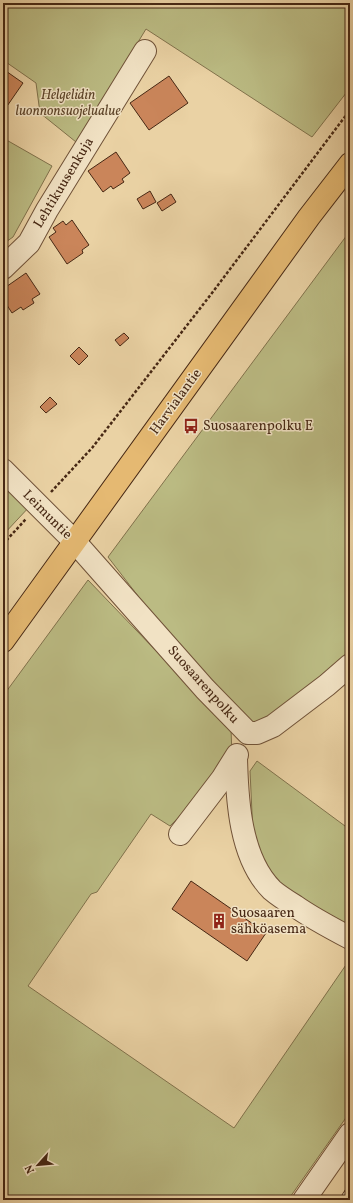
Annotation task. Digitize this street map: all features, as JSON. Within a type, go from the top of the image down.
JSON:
[{"type":"highway","name":"Harvialantie","points":[[3,641],[304,223],[350,164]]},
{"type":"street","name":"Lehtikuusenkuja","points":[[3,268],[29,243],[47,210],[144,51]]},
{"type":"street","name":"Leimuntie","points":[[3,470],[75,542]]},
{"type":"street","name":"Suosaarenpolku","points":[[75,542],[205,689],[248,733],[254,734],[273,726],[327,685],[350,665]]},
{"type":"street","points":[[180,834],[236,758],[245,731]]},
{"type":"street","points":[[236,758],[239,811],[246,842],[260,874],[272,890],[280,897],[350,938]]},
{"type":"street","points":[[304,1200],[350,1134]]},
{"type":"path","points":[[3,544],[92,448],[212,293],[350,110]]},
{"type":"green space","points":[[3,3],[350,3],[350,88],[312,137],[146,29],[76,142],[40,113],[36,83],[3,60]]},
{"type":"green space","name":"Helgelidin luonnonsuojelualue","points":[[3,138],[52,166],[13,237],[3,244]]},
{"type":"green space","points":[[350,231],[350,655],[259,724],[249,725],[148,609],[108,557]]},
{"type":"green space","points":[[3,477],[31,505],[3,535]]},
{"type":"green space","points":[[88,580],[231,729],[232,755],[225,770],[170,826],[151,814],[97,892],[91,894],[28,986],[234,1128],[350,959],[350,1112],[288,1200],[3,1200],[3,696]]},
{"type":"green space","points":[[257,761],[345,826],[350,811],[350,928],[275,886],[253,834],[250,771]]},
{"type":"building","points":[[3,69],[23,83],[3,112]]},
{"type":"building","points":[[169,76],[188,103],[149,130],[130,103]]},
{"type":"building","points":[[116,152],[130,173],[122,179],[124,182],[113,189],[111,186],[103,192],[88,171]]},
{"type":"building","points":[[150,191],[156,202],[143,209],[137,199]]},
{"type":"building","points":[[171,194],[176,202],[162,211],[157,203]]},
{"type":"building","points":[[72,220],[89,245],[82,250],[83,253],[67,264],[49,237],[56,232],[53,228],[63,221],[66,225]]},
{"type":"building","points":[[26,273],[40,294],[32,299],[34,303],[23,310],[21,307],[12,313],[3,299],[3,289]]},
{"type":"building","points":[[124,333],[129,338],[120,346],[115,340]]},
{"type":"building","points":[[79,347],[88,356],[79,365],[70,356]]},
{"type":"building","points":[[50,397],[57,404],[46,413],[40,407]]},
{"type":"building","name":"Suosaaren sähköasema","points":[[191,881],[266,933],[247,961],[172,909]]},
{"type":"railway","points":[[341,1200],[350,1186]]},
{"type":"place","name":"Suosaarenpolku E","points":[[191,426]]},
{"type":"place","name":"Suosaaren sähköasema","points":[[219,921]]}]
